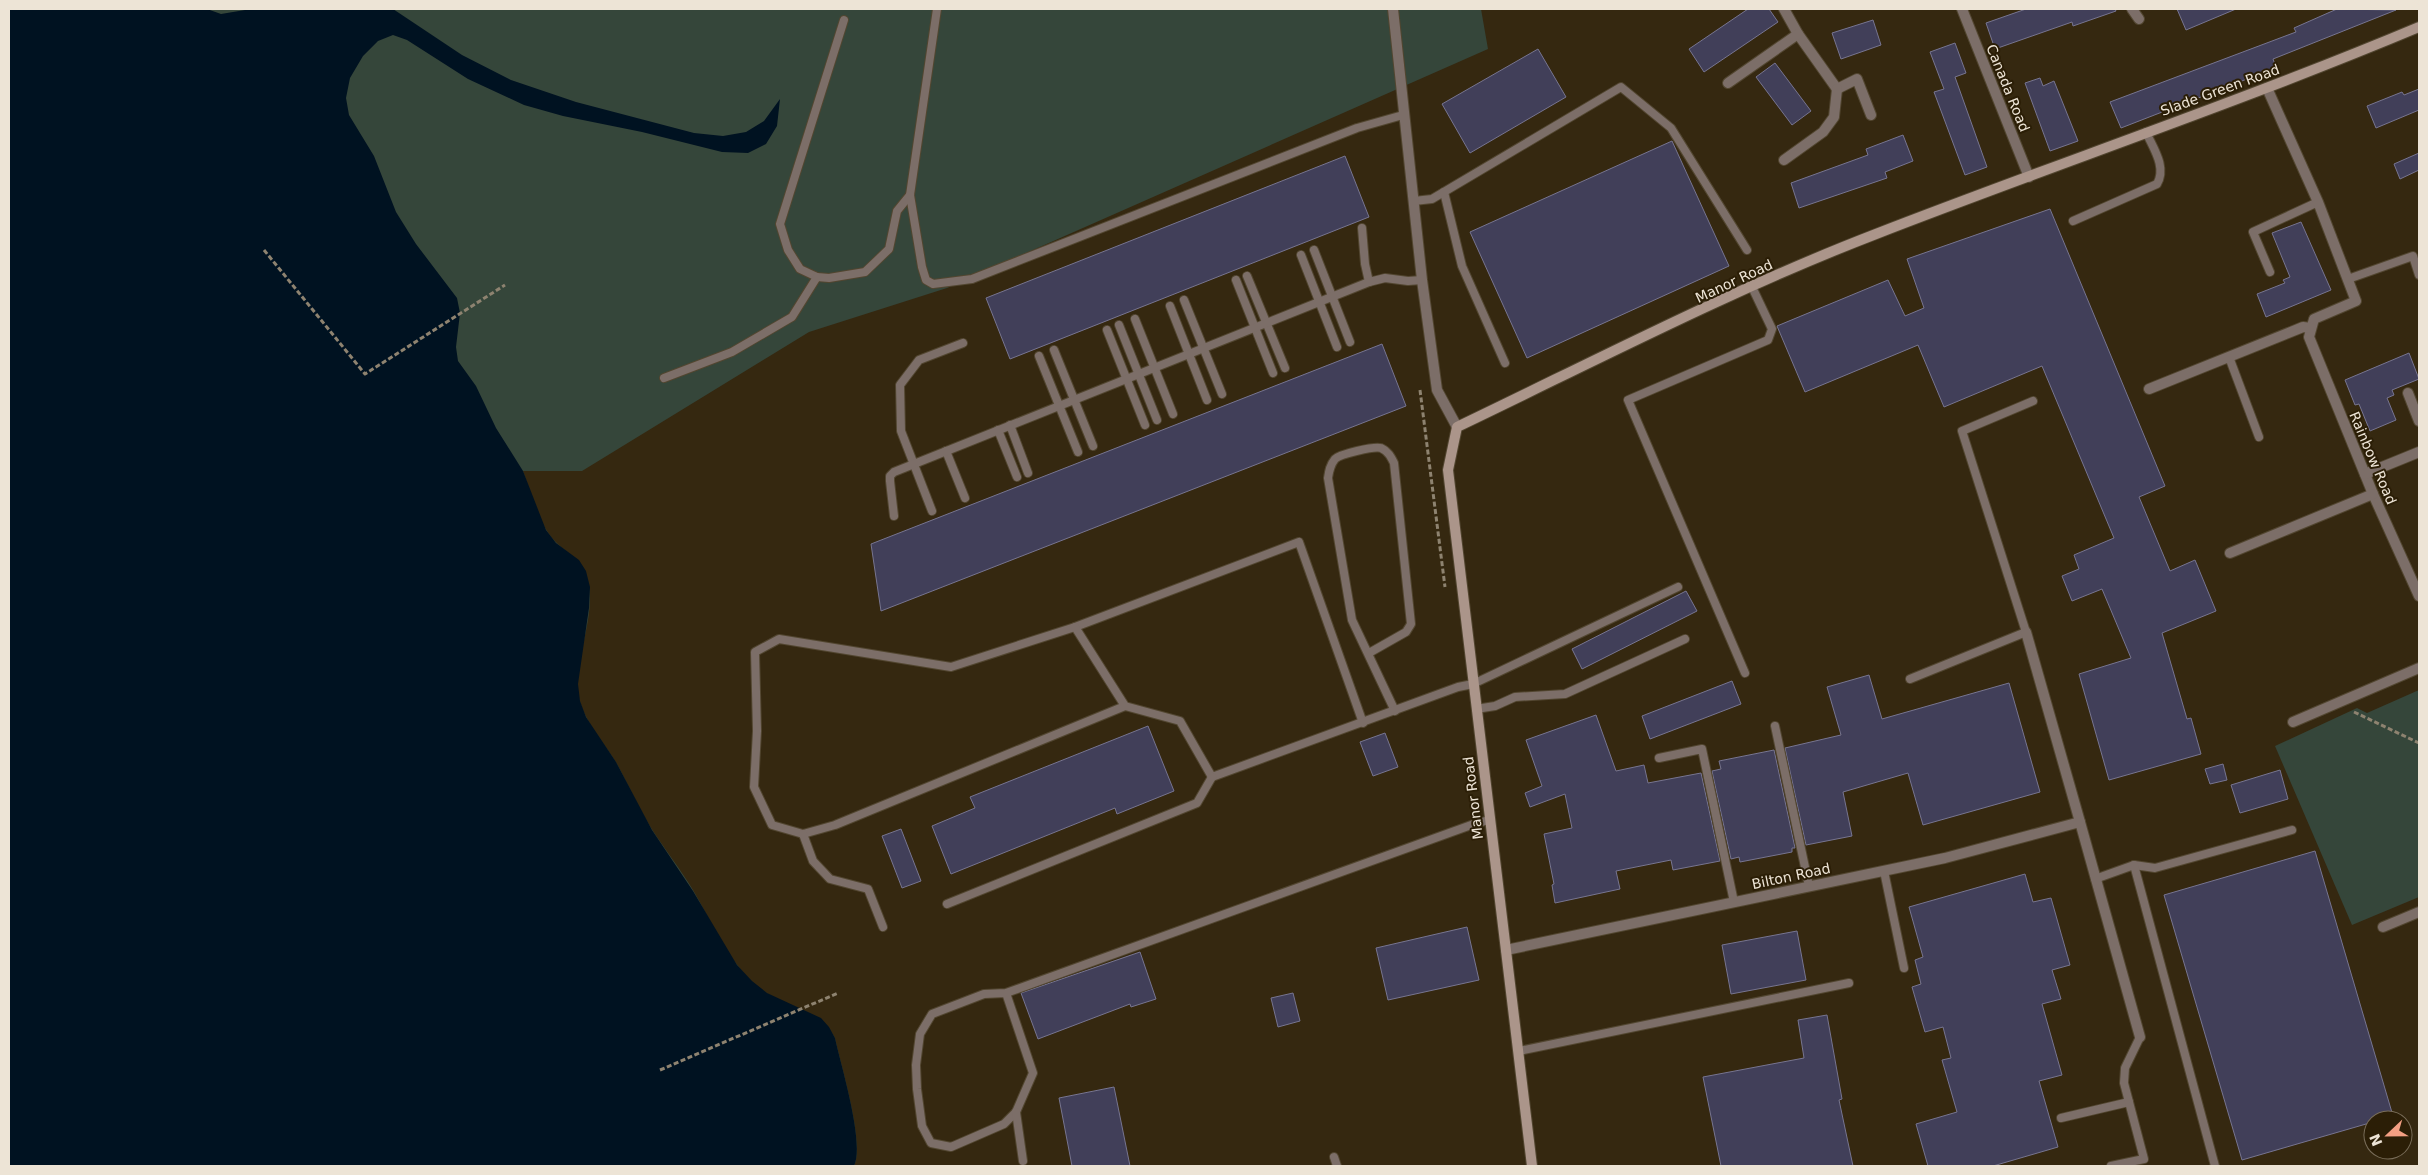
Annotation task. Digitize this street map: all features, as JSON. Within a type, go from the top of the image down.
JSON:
[{"type":"street","points":[[1393,9],[1422,280],[1437,390],[1457,427]]},
{"type":"street","points":[[1784,9],[1798,34],[1837,88],[1834,117],[1823,132],[1784,160]]},
{"type":"street","name":"Canada Road","points":[[1962,9],[2029,177]]},
{"type":"street","points":[[2132,9],[2140,19]]},
{"type":"street","name":"Slade Green Road","points":[[2029,177],[2267,88],[2419,27]]},
{"type":"street","points":[[1728,83],[1798,34]]},
{"type":"street","points":[[1837,88],[1858,79],[1871,114]]},
{"type":"street","points":[[2149,389],[2303,328],[2311,328],[2314,319],[2356,301],[2318,202],[2267,88]]},
{"type":"street","name":"Manor Road","points":[[1532,1166],[1448,470],[1457,427],[1752,287],[1874,234],[2029,177]]},
{"type":"street","name":"Rainbow Road","points":[[2311,328],[2309,337],[2373,494],[2419,596]]},
{"type":"street","points":[[2408,393],[2419,421]]},
{"type":"street","points":[[2365,474],[2419,452]]},
{"type":"street","points":[[2230,553],[2373,494]]},
{"type":"street","points":[[2026,632],[2140,1037]]},
{"type":"street","points":[[2293,722],[2419,668]]},
{"type":"street","name":"Bilton Road","points":[[1506,950],[1945,858],[2080,822]]},
{"type":"street","points":[[2383,927],[2419,912]]},
{"type":"lane","points":[[937,9],[910,195],[922,267],[926,280],[934,284],[972,279],[1357,128],[1403,115]]},
{"type":"lane","points":[[844,20],[780,224],[788,250],[800,269],[817,277],[829,278],[865,272],[889,249],[897,211],[910,195]]},
{"type":"lane","points":[[1414,201],[1432,198],[1444,192],[1621,87],[1671,128],[1748,250]]},
{"type":"lane","points":[[2073,221],[2158,184],[2162,173],[2161,166],[2146,132]]},
{"type":"lane","points":[[1444,192],[1462,266],[1504,363]]},
{"type":"lane","points":[[2270,272],[2253,232],[2318,202]]},
{"type":"lane","points":[[1362,228],[1365,264],[1369,282]]},
{"type":"lane","points":[[1314,250],[1350,342]]},
{"type":"lane","points":[[1301,255],[1337,347]]},
{"type":"lane","points":[[2348,279],[2413,256],[2419,275]]},
{"type":"lane","points":[[1247,276],[1285,368]]},
{"type":"lane","points":[[664,378],[732,352],[792,317],[817,277]]},
{"type":"lane","points":[[894,516],[890,476],[894,472],[1369,282],[1385,278],[1408,281],[1422,280]]},
{"type":"lane","points":[[1236,280],[1273,373]]},
{"type":"lane","points":[[1744,673],[1628,400],[1768,340],[1772,329],[1752,287]]},
{"type":"lane","points":[[1184,300],[1222,394]]},
{"type":"lane","points":[[1170,306],[1207,400]]},
{"type":"lane","points":[[1135,319],[1173,414]]},
{"type":"lane","points":[[1119,325],[1157,420]]},
{"type":"lane","points":[[1107,330],[1145,425]]},
{"type":"lane","points":[[932,511],[901,430],[900,385],[919,360],[963,343]]},
{"type":"lane","points":[[1054,350],[1093,446]]},
{"type":"lane","points":[[1039,356],[1078,452]]},
{"type":"lane","points":[[2229,357],[2259,437]]},
{"type":"lane","points":[[1910,679],[2026,632],[1962,431],[2033,401]]},
{"type":"lane","points":[[1010,425],[1028,473]]},
{"type":"lane","points":[[998,430],[1016,477]]},
{"type":"lane","points":[[1369,653],[1406,632],[1411,624],[1394,463],[1388,452],[1380,448],[1372,448],[1336,458],[1329,468],[1328,478],[1352,620],[1369,653],[1394,711]]},
{"type":"lane","points":[[946,451],[965,498]]},
{"type":"lane","points":[[1212,777],[1180,722],[1125,706],[835,825],[803,834],[772,825],[754,787],[757,730],[755,652],[779,639],[951,667],[1075,627],[1299,542],[1363,723]]},
{"type":"lane","points":[[947,904],[1197,803],[1212,777],[1458,687],[1473,684],[1678,587]]},
{"type":"lane","points":[[1075,627],[1125,706]]},
{"type":"lane","points":[[1476,709],[1495,706],[1515,697],[1565,694],[1685,638]]},
{"type":"lane","points":[[1775,726],[1808,886]]},
{"type":"lane","points":[[1659,758],[1702,749],[1734,902]]},
{"type":"lane","points":[[1006,994],[1033,1073],[1016,1112],[1004,1124],[958,1145],[951,1147],[931,1143],[922,1126],[916,1065],[920,1034],[932,1014],[984,994],[1006,994],[1489,820]]},
{"type":"lane","points":[[2095,879],[2134,865],[2155,868],[2292,830]]},
{"type":"lane","points":[[803,834],[813,861],[830,879],[868,889],[883,927]]},
{"type":"lane","points":[[2134,865],[2215,1166]]},
{"type":"lane","points":[[1884,871],[1904,968]]},
{"type":"lane","points":[[1518,1051],[1849,983]]},
{"type":"lane","points":[[2111,1166],[2145,1162],[2124,1083],[2125,1068],[2140,1037]]},
{"type":"lane","points":[[2061,1118],[2129,1102]]},
{"type":"lane","points":[[1016,1112],[1024,1161]]},
{"type":"lane","points":[[1334,1158],[1337,1166]]},
{"type":"path","points":[[264,250],[365,374],[505,285]]},
{"type":"path","points":[[2337,704],[2419,743]]},
{"type":"path","points":[[660,1070],[838,993]]},
{"type":"green space","points":[[9,9],[1481,9],[1488,49],[947,288],[809,332],[582,471],[523,471],[536,510],[547,531],[559,545],[578,561],[587,576],[590,600],[589,615],[580,660],[578,688],[580,702],[587,719],[617,764],[648,823],[697,896],[735,963],[747,977],[768,994],[822,1021],[835,1038],[847,1085],[857,1140],[857,1155],[854,1166],[471,1166]]},
{"type":"green space","points":[[2419,690],[2419,897],[2352,925],[2275,746],[2357,708],[2367,713]]},
{"type":"water","points":[[9,9],[207,9],[221,14],[251,9],[393,9],[462,55],[511,80],[576,102],[694,133],[723,136],[746,132],[764,121],[780,99],[777,126],[766,144],[748,153],[722,152],[642,132],[563,116],[524,105],[468,79],[407,40],[393,35],[378,41],[363,56],[350,78],[346,98],[349,115],[374,156],[396,212],[416,244],[457,298],[460,313],[456,347],[458,361],[476,386],[496,428],[523,471],[546,530],[556,543],[579,560],[586,571],[590,587],[589,608],[578,684],[580,701],[586,717],[616,762],[652,830],[693,891],[737,965],[767,993],[821,1018],[829,1027],[835,1038],[854,1123],[857,1155],[854,1166],[9,1166]]},
{"type":"building","points":[[1748,9],[1769,9],[1778,22],[1704,72],[1689,49]]},
{"type":"building","points":[[2026,9],[2115,9],[2116,11],[2073,26],[2072,22],[1995,49],[1986,23]]},
{"type":"building","points":[[2177,9],[2236,9],[2186,30]]},
{"type":"building","points":[[2337,9],[2396,10],[2273,59],[2277,70],[2248,81],[2247,79],[2121,128],[2110,102],[2296,32],[2294,28]]},
{"type":"building","points":[[1873,20],[1881,45],[1841,59],[1832,33]]},
{"type":"building","points":[[1955,43],[1966,73],[1955,77],[1987,167],[1965,175],[1934,92],[1944,89],[1930,52]]},
{"type":"building","points":[[1538,49],[1566,97],[1470,153],[1442,104]]},
{"type":"building","points":[[1775,63],[1811,111],[1792,125],[1756,77]]},
{"type":"building","points":[[2040,78],[2043,86],[2054,81],[2078,141],[2050,151],[2025,83]]},
{"type":"building","points":[[2419,89],[2419,110],[2376,128],[2367,106],[2402,92],[2404,95]]},
{"type":"building","points":[[1903,135],[1913,161],[1885,172],[1887,178],[1799,208],[1791,183],[1868,155],[1866,149]]},
{"type":"building","points":[[1672,141],[1729,266],[1527,358],[1470,232]]},
{"type":"building","points":[[2419,153],[2419,170],[2400,179],[2394,164]]},
{"type":"building","points":[[1345,156],[1369,217],[1010,359],[986,298]]},
{"type":"building","points":[[2050,209],[2165,486],[2139,497],[2170,571],[2195,560],[2216,611],[2162,633],[2187,719],[2191,718],[2201,754],[2109,780],[2079,674],[2131,658],[2102,589],[2072,601],[2062,576],[2079,569],[2074,555],[2114,538],[2042,366],[1944,407],[1918,345],[1805,392],[1777,326],[1888,280],[1905,316],[1924,308],[1907,259]]},
{"type":"building","points":[[2301,222],[2331,290],[2266,317],[2257,294],[2285,283],[2283,280],[2290,277],[2272,233]]},
{"type":"building","points":[[1382,344],[1406,406],[881,611],[871,544]]},
{"type":"building","points":[[2409,353],[2419,379],[2392,390],[2394,395],[2387,398],[2396,420],[2370,431],[2359,404],[2355,405],[2345,380]]},
{"type":"building","points":[[1686,591],[1697,611],[1582,669],[1572,649]]},
{"type":"building","points":[[1869,675],[1882,719],[2009,683],[2040,792],[1923,825],[1908,773],[1843,792],[1852,836],[1806,845],[1785,748],[1841,735],[1827,687]]},
{"type":"building","points":[[1732,681],[1741,704],[1650,739],[1642,716]]},
{"type":"building","points":[[1596,715],[1616,771],[1644,765],[1648,783],[1701,773],[1720,861],[1673,870],[1671,860],[1616,871],[1620,889],[1555,903],[1552,885],[1554,884],[1544,834],[1572,828],[1565,794],[1530,807],[1525,793],[1542,786],[1526,740]]},
{"type":"building","points":[[1148,726],[1174,791],[1117,814],[1115,808],[951,874],[932,826],[975,808],[970,797]]},
{"type":"building","points":[[1385,733],[1398,767],[1373,776],[1360,742]]},
{"type":"building","points":[[1774,750],[1795,848],[1792,848],[1792,852],[1740,862],[1739,857],[1731,859],[1712,771],[1721,769],[1719,761]]},
{"type":"building","points":[[2223,764],[2227,780],[2210,784],[2205,769]]},
{"type":"building","points":[[2280,770],[2288,799],[2240,813],[2231,785]]},
{"type":"building","points":[[901,829],[921,881],[902,888],[882,836]]},
{"type":"building","points":[[2315,851],[2391,1110],[2363,1110],[2363,1125],[2242,1160],[2164,895]]},
{"type":"building","points":[[2025,874],[2033,902],[2051,898],[2070,965],[2052,970],[2061,999],[2042,1004],[2062,1075],[2039,1081],[2058,1147],[1993,1166],[1928,1166],[1916,1124],[1957,1112],[1942,1060],[1951,1058],[1943,1027],[1925,1032],[1912,987],[1921,984],[1915,960],[1923,957],[1909,907]]},
{"type":"building","points":[[1467,927],[1479,980],[1388,1000],[1376,948]]},
{"type":"building","points":[[1797,931],[1806,980],[1731,994],[1722,945]]},
{"type":"building","points":[[1140,952],[1156,999],[1131,1007],[1130,1004],[1038,1039],[1021,993]]},
{"type":"building","points":[[1293,993],[1300,1021],[1278,1027],[1271,998]]},
{"type":"building","points":[[1827,1015],[1842,1099],[1839,1100],[1853,1166],[1721,1166],[1703,1077],[1804,1058],[1798,1020]]},
{"type":"building","points":[[1114,1087],[1130,1166],[1072,1166],[1059,1098]]}]
